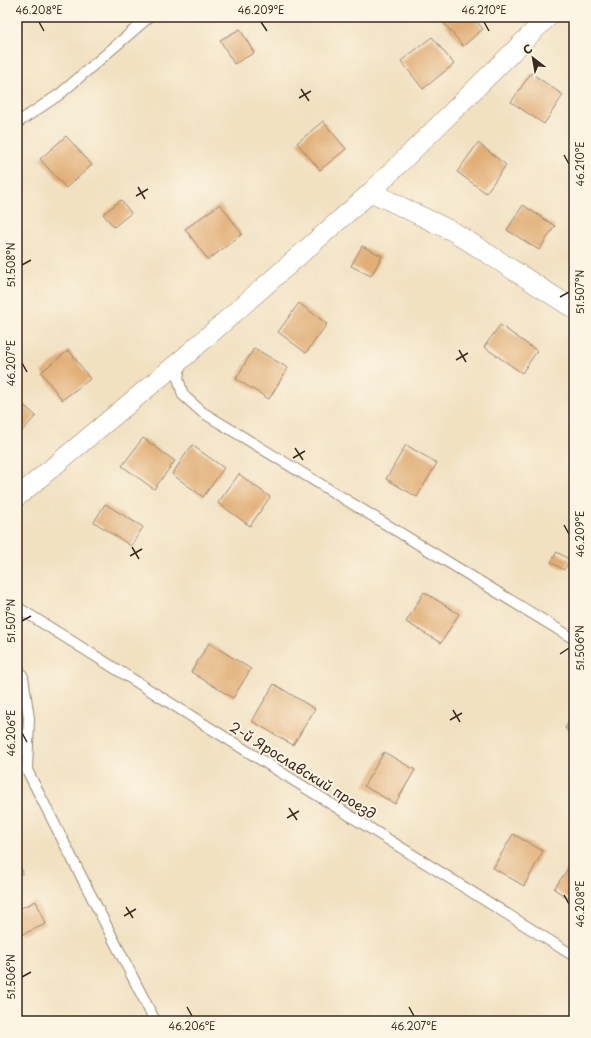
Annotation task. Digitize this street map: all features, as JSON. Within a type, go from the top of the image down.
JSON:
[{"type":"street","points":[[17,497],[181,360],[371,192],[548,17]]},
{"type":"street","points":[[371,192],[454,232],[574,309]]},
{"type":"lane","points":[[17,122],[60,94],[149,17]]},
{"type":"lane","points":[[181,360],[178,378],[183,395],[202,412],[574,639]]},
{"type":"lane","name":"2-й Ярославский проезд","points":[[17,607],[574,956]]},
{"type":"lane","points":[[17,666],[23,678],[29,718],[27,770],[155,1021]]},
{"type":"building","points":[[439,17],[473,17],[483,29],[463,46]]},
{"type":"building","points":[[240,29],[254,53],[234,64],[220,40]]},
{"type":"building","points":[[432,37],[454,64],[423,89],[401,61]]},
{"type":"building","points":[[531,73],[563,95],[544,124],[511,102]]},
{"type":"building","points":[[323,121],[346,149],[320,170],[297,143]]},
{"type":"building","points":[[66,136],[92,165],[66,188],[40,159]]},
{"type":"building","points":[[478,143],[506,165],[486,193],[457,172]]},
{"type":"building","points":[[121,200],[131,213],[114,227],[103,214]]},
{"type":"building","points":[[220,204],[242,234],[208,260],[185,229]]},
{"type":"building","points":[[523,205],[555,226],[539,250],[507,230]]},
{"type":"building","points":[[362,246],[382,256],[371,276],[351,266]]},
{"type":"building","points":[[299,303],[327,324],[306,353],[278,332]]},
{"type":"building","points":[[500,325],[537,351],[522,373],[484,347]]},
{"type":"building","points":[[254,348],[288,368],[269,399],[236,379]]},
{"type":"building","points":[[69,350],[90,379],[62,400],[41,372]]},
{"type":"building","points":[[17,399],[36,416],[19,434],[17,432]]},
{"type":"building","points":[[143,438],[175,461],[154,489],[122,466]]},
{"type":"building","points":[[192,445],[224,468],[203,497],[172,474]]},
{"type":"building","points":[[406,445],[437,463],[417,497],[386,479]]},
{"type":"building","points":[[239,474],[270,497],[250,526],[218,503]]},
{"type":"building","points":[[105,504],[143,527],[131,546],[94,522]]},
{"type":"building","points":[[557,552],[570,560],[564,570],[551,562]]},
{"type":"building","points":[[424,592],[459,614],[441,643],[406,622]]},
{"type":"building","points":[[209,643],[251,669],[233,698],[191,672]]},
{"type":"building","points":[[274,684],[315,709],[293,745],[252,721]]},
{"type":"building","points":[[574,715],[574,734],[565,728]]},
{"type":"building","points":[[384,752],[415,770],[395,804],[364,786]]},
{"type":"building","points":[[513,834],[543,851],[524,886],[493,868]]},
{"type":"building","points":[[17,858],[23,873],[17,876]]},
{"type":"building","points":[[573,861],[574,862],[574,902],[554,889]]},
{"type":"building","points":[[36,901],[46,924],[21,935],[17,926],[17,910]]}]
